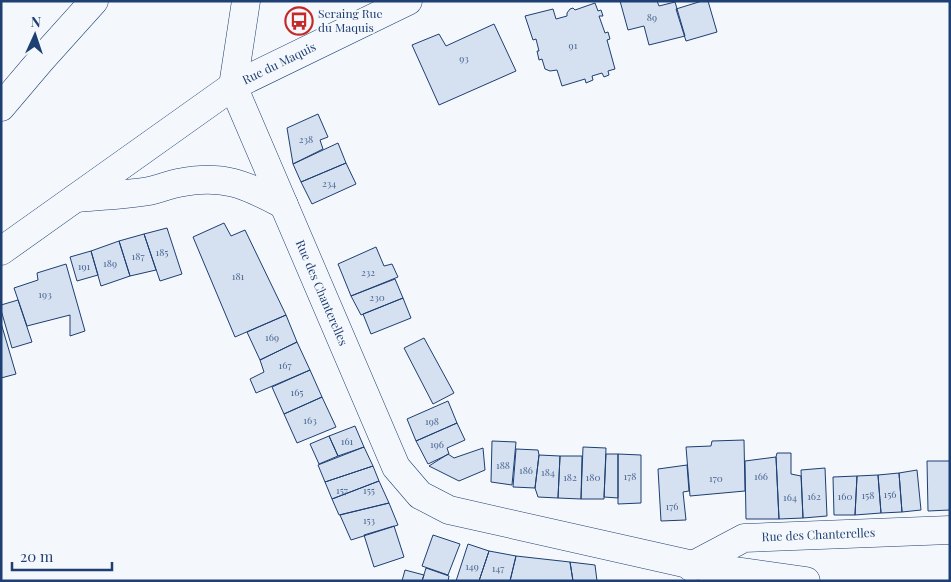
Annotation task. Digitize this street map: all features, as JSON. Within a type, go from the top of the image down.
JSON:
[{"type":"street","points":[[1,107],[94,1]]},
{"type":"street","points":[[1,251],[233,86],[246,1]]},
{"type":"street","name":"Rue du Maquis","points":[[233,86],[366,9],[408,1]]},
{"type":"street","name":"Rue des Chanterelles","points":[[233,86],[396,467],[420,495],[449,510],[685,573],[806,581]]},
{"type":"street","points":[[76,198],[150,191],[186,181],[216,179],[239,183],[260,192],[284,206]]},
{"type":"street","name":"Rue des Chanterelles","points":[[685,573],[744,538],[950,530]]},
{"type":"building","points":[[620,1],[657,1],[659,6],[675,2],[685,36],[649,45],[644,26],[628,30]]},
{"type":"building","points":[[708,1],[717,32],[686,41],[676,9]]},
{"type":"building","points":[[595,3],[598,11],[601,10],[603,16],[599,16],[605,33],[608,32],[610,39],[607,40],[615,69],[608,71],[609,75],[604,77],[602,73],[592,76],[593,80],[586,83],[585,79],[562,86],[557,70],[550,71],[545,69],[542,59],[539,60],[536,39],[533,40],[525,16],[553,9],[556,19],[567,16],[570,9],[573,8],[575,10]]},
{"type":"building","points":[[494,24],[516,71],[439,105],[412,45],[439,34],[446,46]]},
{"type":"building","points":[[318,114],[328,137],[320,140],[323,149],[293,164],[287,128]]},
{"type":"building","points":[[338,143],[346,163],[301,182],[293,164]]},
{"type":"building","points":[[346,163],[356,184],[312,204],[301,182]]},
{"type":"building","points":[[224,223],[231,236],[245,230],[286,315],[235,337],[193,237]]},
{"type":"building","points":[[167,228],[182,274],[160,281],[144,234]]},
{"type":"building","points":[[144,234],[156,270],[130,276],[119,241]]},
{"type":"building","points":[[119,241],[130,276],[101,286],[91,251]]},
{"type":"building","points":[[376,247],[384,266],[392,264],[398,277],[351,296],[338,264]]},
{"type":"building","points":[[91,251],[98,275],[77,281],[70,257]]},
{"type":"building","points":[[66,264],[85,331],[70,336],[70,315],[27,326],[14,288],[38,280],[37,273]]},
{"type":"building","points":[[395,279],[403,298],[361,315],[351,296]]},
{"type":"building","points":[[403,298],[411,318],[371,334],[363,314]]},
{"type":"building","points":[[18,300],[32,342],[12,348],[1,305]]},
{"type":"building","points":[[286,315],[297,342],[260,360],[247,332]]},
{"type":"building","points":[[1,323],[16,374],[1,378]]},
{"type":"building","points":[[424,338],[454,393],[433,404],[404,348]]},
{"type":"building","points":[[297,342],[310,370],[256,393],[250,379],[264,372],[260,360]]},
{"type":"building","points":[[310,370],[322,397],[284,414],[272,387]]},
{"type":"building","points":[[322,397],[336,427],[297,443],[284,414]]},
{"type":"building","points":[[448,401],[457,423],[416,441],[407,419]]},
{"type":"building","points":[[457,423],[465,440],[447,448],[449,454],[428,464],[416,441]]},
{"type":"building","points":[[355,426],[364,447],[338,456],[329,436]]},
{"type":"building","points":[[329,436],[338,456],[319,464],[310,444]]},
{"type":"building","points":[[744,440],[745,491],[690,496],[686,447],[711,446],[712,441]]},
{"type":"building","points":[[492,441],[516,442],[512,485],[491,482]]},
{"type":"building","points":[[364,447],[373,466],[325,482],[318,465]]},
{"type":"building","points":[[583,447],[606,448],[604,499],[581,499]]},
{"type":"building","points":[[483,448],[485,470],[459,481],[429,466],[448,454],[454,458]]},
{"type":"building","points":[[516,449],[538,450],[535,488],[513,487]]},
{"type":"building","points":[[777,453],[791,453],[791,474],[801,476],[803,518],[779,519]]},
{"type":"building","points":[[606,454],[618,454],[618,498],[604,497]]},
{"type":"building","points":[[618,454],[641,455],[641,503],[618,504]]},
{"type":"building","points":[[539,455],[560,456],[558,498],[538,497],[535,488]]},
{"type":"building","points":[[560,456],[582,456],[581,499],[558,498]]},
{"type":"building","points":[[776,457],[779,519],[746,519],[745,461]]},
{"type":"building","points":[[927,461],[950,461],[950,510],[928,511]]},
{"type":"building","points":[[687,465],[689,491],[683,492],[686,520],[661,521],[658,469]]},
{"type":"building","points":[[373,466],[379,481],[332,499],[325,482]]},
{"type":"building","points":[[825,468],[827,516],[803,518],[801,470]]},
{"type":"building","points":[[917,470],[921,510],[902,512],[899,473]]},
{"type":"building","points":[[899,473],[902,512],[881,513],[878,475]]},
{"type":"building","points":[[878,475],[881,513],[855,515],[857,476]]},
{"type":"building","points":[[857,476],[855,515],[834,515],[833,477]]},
{"type":"building","points":[[379,481],[389,503],[339,515],[332,499]]},
{"type":"building","points":[[389,503],[398,525],[351,540],[340,515]]},
{"type":"building","points":[[394,526],[404,557],[374,567],[364,535]]},
{"type":"building","points":[[433,535],[460,544],[448,575],[422,566]]},
{"type":"building","points":[[468,544],[489,551],[479,581],[456,581]]},
{"type":"building","points":[[489,551],[516,556],[510,581],[479,581]]},
{"type":"building","points":[[516,556],[570,562],[573,581],[510,581]]},
{"type":"building","points":[[570,562],[595,565],[597,581],[573,581]]},
{"type":"building","points":[[426,568],[449,576],[448,581],[422,581]]},
{"type":"building","points":[[405,570],[424,575],[422,581],[402,581]]},
{"type":"place","name":"Seraing Rue du Maquis","points":[[299,21]]}]
